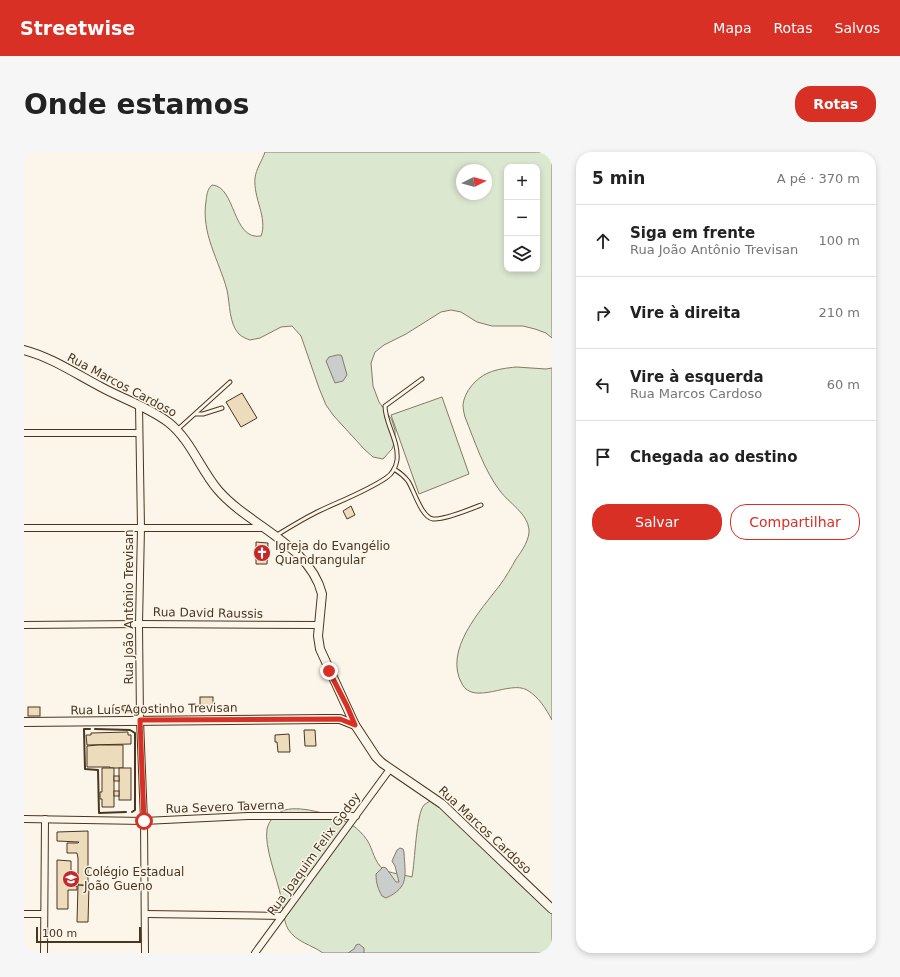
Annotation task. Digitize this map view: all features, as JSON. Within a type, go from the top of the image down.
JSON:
[{"type":"street","name":"Rua Marcos Cardoso","points":[[24,350],[47,359],[162,418],[177,430],[186,441],[217,489],[236,507],[276,536],[304,562],[320,588],[322,600],[319,625],[320,649],[355,725],[376,757],[390,769],[442,804],[552,909]]},
{"type":"street","name":"Rua João Antônio Trevisan","points":[[139,406],[138,433],[141,528],[139,624],[140,720],[144,821],[145,953]]},
{"type":"street","points":[[24,433],[138,433]]},
{"type":"street","points":[[24,528],[264,528]]},
{"type":"street","name":"Rua David Raussis","points":[[24,625],[319,625]]},
{"type":"street","name":"Rua Luís Agostinho Trevisan","points":[[24,722],[340,719],[355,725]]},
{"type":"street","name":"Rua Joaquim Felix Godoy","points":[[255,953],[390,769]]},
{"type":"street","name":"Rua Severo Taverna","points":[[24,819],[144,821],[248,816],[356,816]]},
{"type":"street","points":[[44,819],[44,953]]},
{"type":"street","points":[[24,914],[44,914]]},
{"type":"street","points":[[145,914],[282,916]]},
{"type":"lane","points":[[276,536],[302,520],[370,487],[387,477],[394,469],[397,460],[395,438],[387,418],[385,406],[422,379]]},
{"type":"lane","points":[[177,430],[230,382]]},
{"type":"lane","points":[[196,414],[203,414],[222,408]]},
{"type":"lane","points":[[394,469],[409,482],[419,504],[428,517],[434,519],[457,514],[481,505]]},
{"type":"green space","points":[[265,152],[552,152],[552,338],[546,333],[523,326],[492,326],[477,322],[461,312],[451,310],[441,312],[406,334],[384,345],[375,352],[371,363],[373,386],[379,402],[392,420],[395,430],[395,441],[392,449],[383,459],[373,457],[333,415],[326,405],[301,336],[292,326],[281,327],[260,338],[250,340],[239,334],[233,325],[224,279],[208,236],[205,213],[207,194],[212,185],[220,188],[226,194],[244,230],[252,235],[261,236],[263,222],[255,185],[257,171]]},
{"type":"green space","points":[[516,367],[552,368],[552,720],[539,700],[527,690],[511,688],[475,693],[468,690],[462,684],[457,671],[457,658],[467,631],[483,606],[506,576],[525,545],[529,533],[528,523],[525,518],[500,491],[489,474],[465,417],[463,406],[464,400],[468,390],[479,378],[491,372]]},
{"type":"green space","points":[[442,397],[469,474],[419,494],[391,415]]},
{"type":"green space","points":[[435,800],[552,911],[552,953],[323,953],[295,937],[291,933],[285,922],[281,897],[267,845],[267,829],[273,817],[285,810],[301,809],[319,812],[346,822],[364,836],[378,863],[383,869],[412,877],[417,828],[421,810],[425,804]]},
{"type":"shaded area","points":[[341,355],[342,357],[347,375],[343,381],[335,383],[326,361],[329,357]]},
{"type":"shaded area","points":[[400,848],[403,849],[404,852],[405,874],[403,885],[394,894],[386,898],[382,896],[379,891],[376,874],[383,867],[386,868],[396,882],[399,882],[395,866],[392,861],[397,850]]},
{"type":"shaded area","points":[[359,944],[364,948],[364,953],[348,953],[354,949],[356,945]]},
{"type":"building","points":[[242,393],[257,418],[241,427],[226,402]]},
{"type":"building","points":[[351,506],[355,515],[347,519],[343,511]]},
{"type":"building","name":"Igreja do Evangélio Quandrangular","points":[[256,542],[268,543],[267,564],[256,564]]},
{"type":"building","points":[[200,697],[213,697],[213,710],[200,710]]},
{"type":"building","points":[[129,705],[130,712],[124,713],[122,706]]},
{"type":"building","points":[[28,707],[40,707],[40,716],[28,716]]},
{"type":"building","points":[[304,730],[315,730],[316,746],[305,746]]},
{"type":"building","points":[[128,732],[128,735],[131,735],[131,744],[87,745],[86,735],[91,735],[91,733]]},
{"type":"building","points":[[289,734],[290,752],[278,752],[277,742],[275,742],[275,735]]},
{"type":"building","points":[[123,745],[123,768],[87,767],[87,746]]},
{"type":"building","points":[[102,768],[114,768],[114,807],[102,807],[100,792],[102,792]]},
{"type":"building","points":[[119,768],[131,768],[131,800],[119,800]]},
{"type":"building","points":[[114,776],[119,776],[119,781],[114,781]]},
{"type":"building","points":[[114,791],[119,791],[119,796],[114,796]]},
{"type":"building","points":[[88,831],[88,885],[78,885],[78,876],[70,876],[70,886],[77,886],[77,890],[68,890],[68,909],[57,909],[57,860],[71,861],[71,874],[78,874],[77,853],[67,853],[67,843],[79,842],[57,841],[57,832]]},
{"type":"building","points":[[78,885],[89,886],[88,922],[77,922]]},
{"type":"wall","points":[[90,729],[84,729],[85,769],[98,770],[99,813],[126,812]]},
{"type":"wall","points":[[95,729],[130,730],[135,733],[135,810],[132,812]]},
{"type":"place","name":"Igreja do Evangélio Quandrangular","points":[[262,553]]},
{"type":"place","name":"Colégio Estadual João Gueno","points":[[71,879]]},
{"type":"route","points":[[144,821],[140,720],[340,719],[355,725],[329,671]]}]
